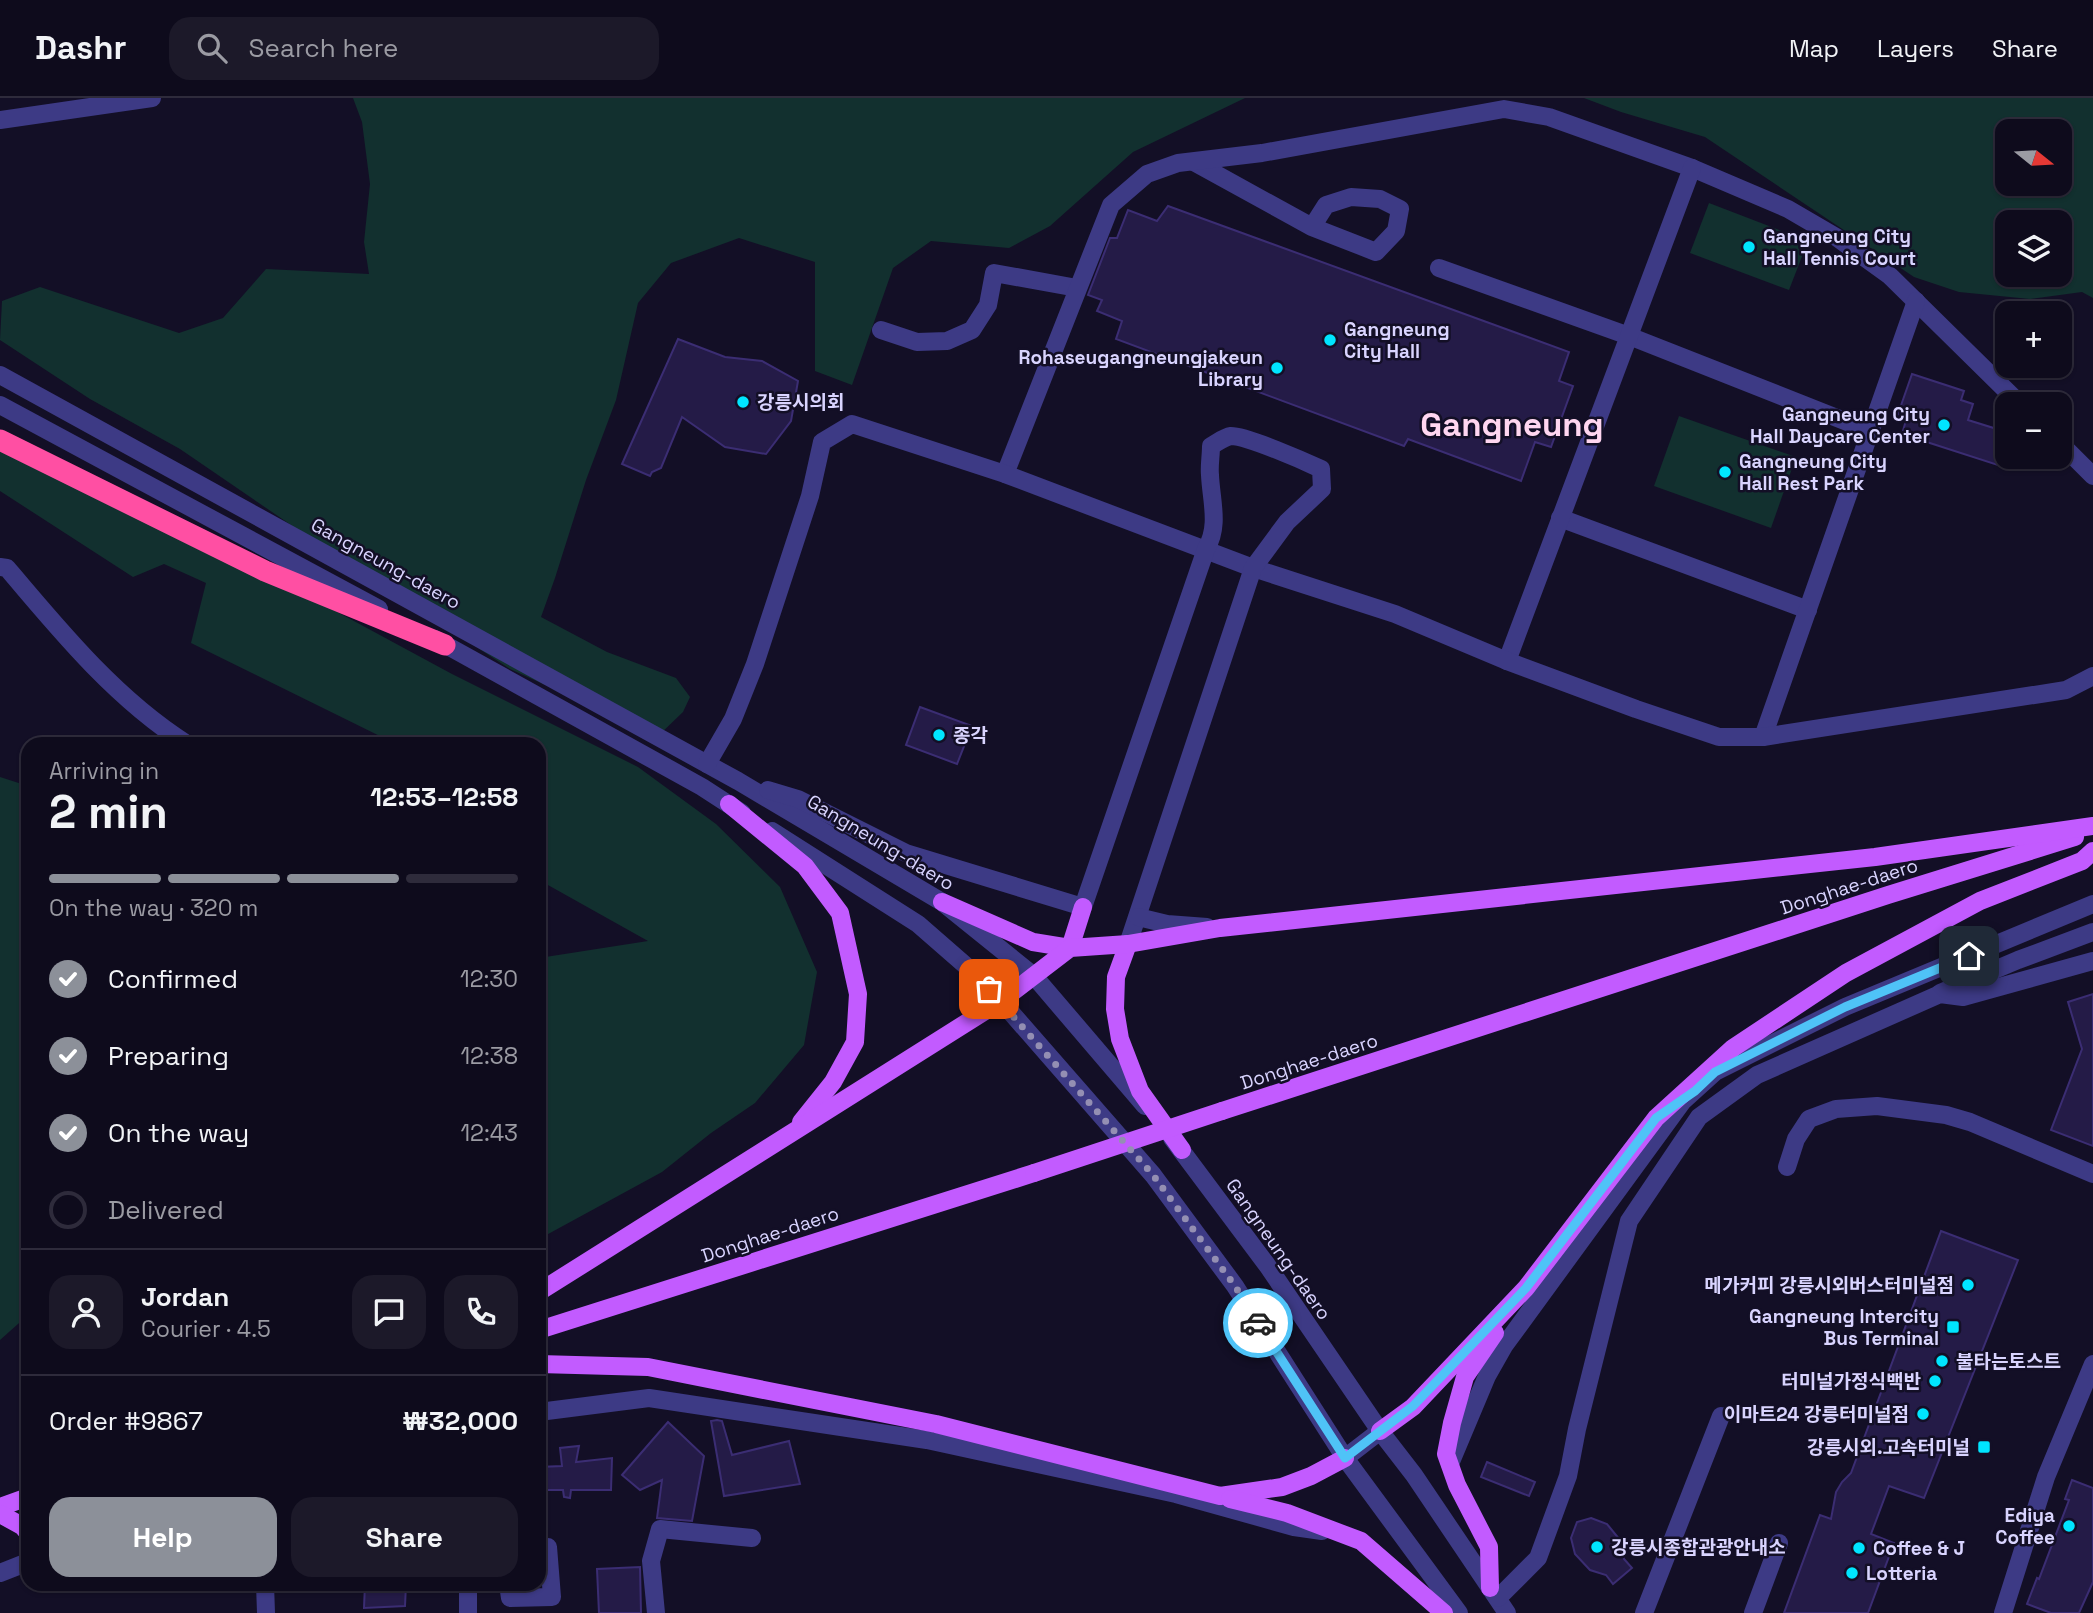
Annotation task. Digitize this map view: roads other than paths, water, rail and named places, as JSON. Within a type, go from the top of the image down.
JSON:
[{"type":"highway","points":[[0,440],[265,571],[445,645]]},
{"type":"main road","points":[[729,804],[805,866],[840,913],[858,994],[855,1042],[833,1082],[790,1136]]},
{"type":"main road","points":[[942,902],[1033,942],[1070,948],[1128,944],[1220,928],[1875,857],[2093,826]]},
{"type":"main road","name":"Donghae-daero","points":[[546,1328],[1034,1173],[1888,895],[2093,832]]},
{"type":"main road","points":[[1499,1600],[1489,1548],[1457,1485],[1446,1454],[1465,1377],[1526,1288],[1656,1118],[1732,1048],[1846,974],[1980,901],[2082,861],[2093,852]]},
{"type":"main road","points":[[546,1288],[1001,1001],[1070,948],[1083,907]]},
{"type":"main road","points":[[1128,944],[1116,977],[1115,1009],[1120,1039],[1140,1091],[1182,1150]]},
{"type":"main road","points":[[1380,1431],[1413,1406],[1526,1288]]},
{"type":"main road","points":[[546,1364],[648,1367],[936,1424],[1287,1513],[1361,1541],[1444,1613]]},
{"type":"main road","points":[[1220,1496],[1282,1487],[1311,1476],[1345,1458]]},
{"type":"main road","points":[[0,1507],[21,1500]]},
{"type":"main road","points":[[0,1514],[21,1525]]},
{"type":"street","points":[[0,120],[152,98]]},
{"type":"street","points":[[1005,474],[1111,205],[1147,174],[1178,163],[1262,153],[1504,109],[1549,117],[1692,168],[1788,209],[1836,237],[1890,276],[2008,392]]},
{"type":"street","points":[[1194,162],[1312,228],[1376,252],[1396,232],[1400,209],[1380,199],[1351,197],[1326,205],[1312,228]]},
{"type":"street","points":[[1507,661],[1692,168]]},
{"type":"street","points":[[1439,268],[1629,336],[1870,430]]},
{"type":"street","points":[[881,330],[917,342],[947,341],[972,330],[988,305],[994,273],[1077,288]]},
{"type":"street","points":[[1763,737],[1916,301]]},
{"type":"street","name":"Gangneung-daero","points":[[0,375],[738,781],[942,902],[1034,976],[1182,1150],[1267,1265],[1499,1600]]},
{"type":"street","points":[[0,405],[702,787],[918,924],[1001,1001],[1153,1175],[1235,1286],[1345,1458],[1459,1613]]},
{"type":"street","points":[[707,764],[733,719],[755,664],[810,496],[822,442],[852,424],[1005,474],[1253,568],[1395,614],[1507,661],[1719,737],[1763,737],[2066,690],[2093,676]]},
{"type":"street","points":[[738,781],[798,799],[906,853],[1083,907],[1211,541],[1214,523],[1210,475],[1211,446],[1228,436],[1244,438],[1321,469],[1322,489],[1287,522],[1253,568],[1128,944]]},
{"type":"street","points":[[2072,455],[2093,476]]},
{"type":"street","points":[[1560,519],[1808,610]]},
{"type":"street","points":[[0,567],[7,568],[69,642],[157,725],[176,737]]},
{"type":"street","points":[[1450,1464],[1487,1376],[1504,1346],[1683,1101],[1715,1072],[1845,1007],[2093,904]]},
{"type":"street","points":[[1138,917],[1167,924],[1220,928]]},
{"type":"street","points":[[1499,1600],[1538,1558],[1568,1476],[1577,1429],[1629,1221],[1699,1117],[1757,1075],[2018,960],[2093,932]]},
{"type":"street","points":[[1940,994],[1963,997],[2093,961]]},
{"type":"street","points":[[1656,1118],[1695,1091]]},
{"type":"street","points":[[1787,1167],[1797,1139],[1809,1119],[1836,1109],[1877,1106],[1946,1115],[1970,1122],[2093,1174]]},
{"type":"street","points":[[2003,1613],[2046,1477],[2092,1368]]},
{"type":"street","points":[[546,1411],[649,1398],[927,1440],[1176,1494],[1294,1527],[1342,1533]]},
{"type":"street","points":[[1644,1613],[1721,1416]]},
{"type":"street","points":[[1345,1458],[1380,1431]]},
{"type":"street","points":[[656,1613],[651,1561],[660,1529],[752,1538]]},
{"type":"street","points":[[1753,1613],[1779,1543]]},
{"type":"street","points":[[509,1591],[510,1598],[552,1597],[546,1547]]},
{"type":"street","points":[[0,1573],[21,1565]]},
{"type":"street","points":[[265,1591],[266,1613]]},
{"type":"street","points":[[468,1591],[468,1613]]},
{"type":"place","name":"Gangneung City Hall Tennis Court","points":[[1749,247]]},
{"type":"place","name":"Gangneung City Hall","points":[[1330,340]]},
{"type":"place","name":"Rohaseugangneungjakeun Library","points":[[1277,368]]},
{"type":"place","name":"강릉시의회","points":[[743,402]]},
{"type":"place","name":"Gangneung City Hall Daycare Center","points":[[1944,425]]},
{"type":"place","name":"Gangneung City Hall Rest Park","points":[[1725,472]]},
{"type":"place","name":"종각","points":[[939,735]]},
{"type":"place","name":"메가커피 강릉시외버스터미널점","points":[[1968,1285]]},
{"type":"place","name":"Gangneung Intercity Bus Terminal","points":[[1953,1327]]},
{"type":"place","name":"불타는토스트","points":[[1942,1361]]},
{"type":"place","name":"터미널가정식백반","points":[[1935,1381]]},
{"type":"place","name":"이마트24 강릉터미널점","points":[[1923,1414]]},
{"type":"place","name":"강릉시외.고속터미널","points":[[1984,1447]]},
{"type":"place","name":"Ediya Coffee","points":[[2069,1526]]},
{"type":"place","name":"강릉시종합관광안내소","points":[[1597,1547]]},
{"type":"place","name":"Coffee & J","points":[[1859,1548]]},
{"type":"place","name":"Lotteria","points":[[1852,1573]]},
{"type":"district","name":"Gangneung","points":[[1512,424]]}]
